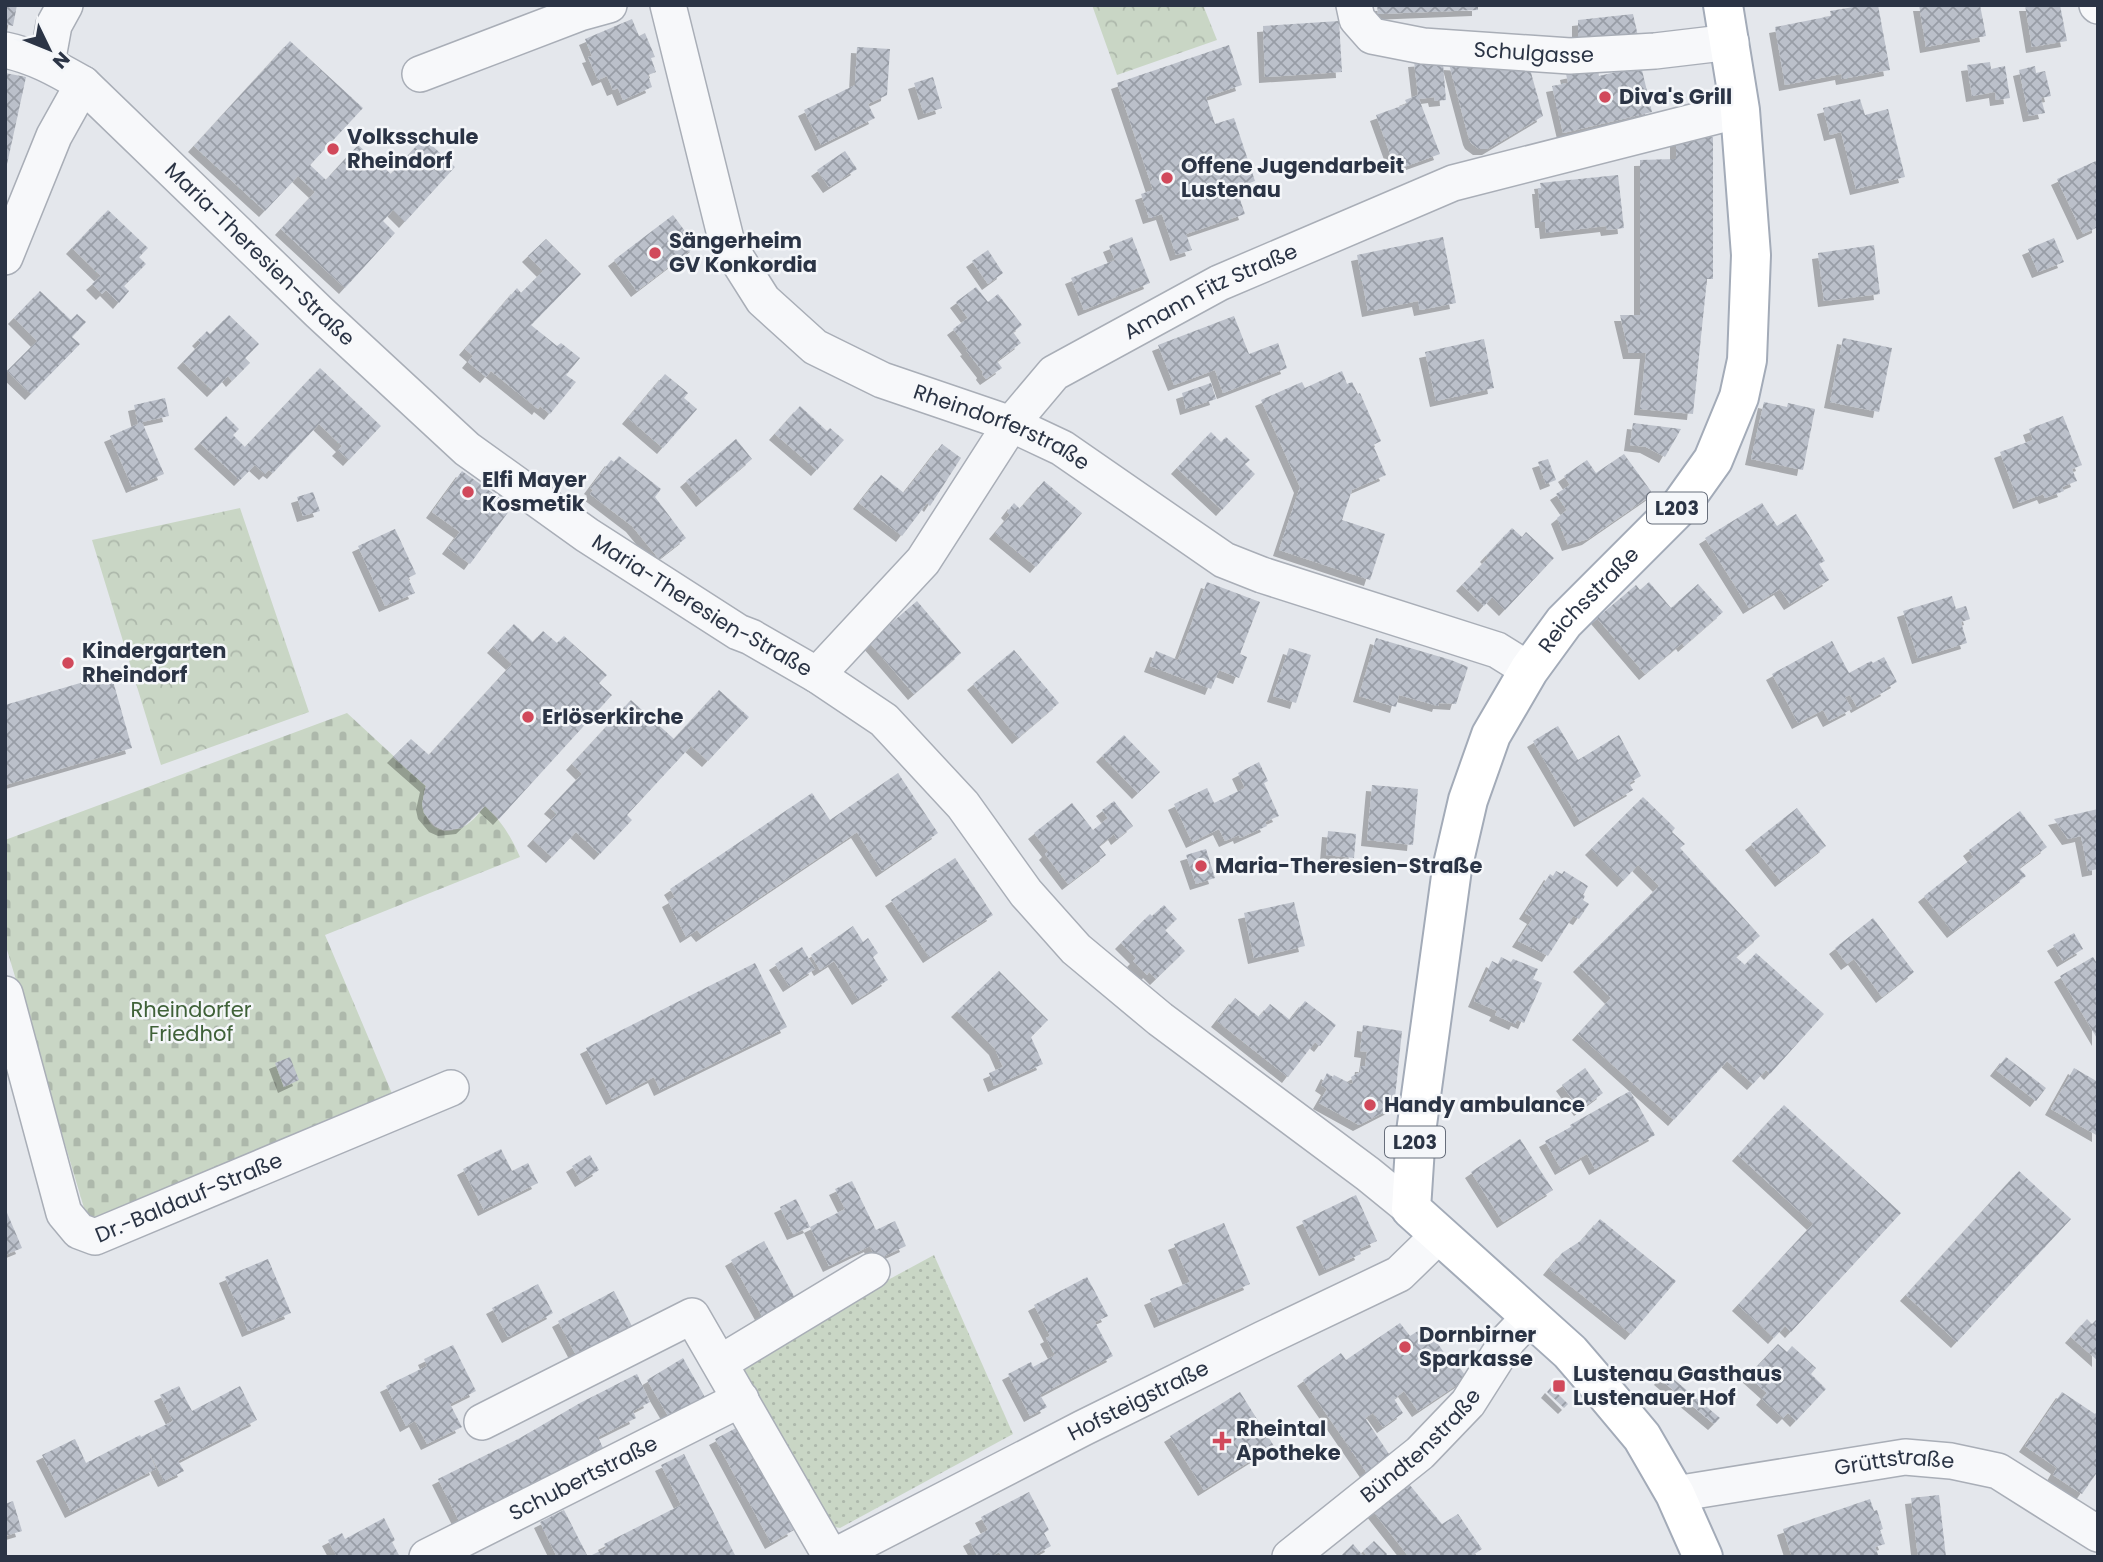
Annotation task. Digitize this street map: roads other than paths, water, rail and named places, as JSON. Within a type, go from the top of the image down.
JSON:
[{"type":"main road","name":"Reichsstraße","points":[[1411,1209],[1416,1132],[1452,869],[1468,800],[1492,735],[1529,670],[1564,622],[1681,505],[1713,460],[1739,397],[1747,360],[1751,255],[1740,110],[1728,15]]},
{"type":"main road","points":[[1411,1209],[1570,1352],[1642,1437],[1675,1494],[1703,1557]]},
{"type":"street","points":[[47,63],[54,25],[65,5]]},
{"type":"street","points":[[420,74],[580,13],[609,5]]},
{"type":"street","name":"Rheindorferstraße","points":[[668,5],[727,243],[763,300],[815,347],[882,380],[1011,424],[1062,448],[1224,559],[1262,575],[1497,650],[1529,670]]},
{"type":"street","name":"Schulgasse","points":[[1354,5],[1357,19],[1372,36],[1423,46],[1570,56],[1655,51],[1728,15]]},
{"type":"street","name":"Maria-Theresien-Straße","points":[[5,50],[47,63],[83,83],[320,313],[467,449],[587,535],[738,632],[817,675],[884,720],[963,805],[1026,893],[1076,949],[1160,1018],[1411,1209]]},
{"type":"street","points":[[5,257],[54,136],[83,83]]},
{"type":"street","name":"Amann Fitz Straße","points":[[817,675],[923,561],[1011,424],[1054,373],[1219,283],[1453,183],[1740,110]]},
{"type":"street","name":"Dr.-Baldauf-Straße","points":[[5,994],[64,1213],[79,1231],[95,1237],[451,1088]]},
{"type":"street","name":"Hofsteigstraße","points":[[832,1557],[1073,1433],[1399,1274],[1438,1236]]},
{"type":"street","points":[[720,1363],[872,1271]]},
{"type":"street","points":[[482,1422],[692,1316],[832,1557]]},
{"type":"street","name":"Bündtenstraße","points":[[1290,1557],[1420,1452],[1468,1403],[1508,1340],[1530,1317]]},
{"type":"street","name":"Schubertstraße","points":[[427,1557],[741,1399]]},
{"type":"street","name":"Grüttstraße","points":[[1675,1494],[1905,1457],[1951,1461],[1998,1471],[2098,1534]]},
{"type":"place","name":"Diva's Grill","points":[[1605,97]]},
{"type":"place","name":"Volksschule Rheindorf","points":[[333,149]]},
{"type":"place","name":"Offene Jugendarbeit Lustenau","points":[[1167,178]]},
{"type":"place","name":"Sängerheim GV Konkordia","points":[[655,253]]},
{"type":"place","name":"Elfi Mayer Kosmetik","points":[[468,492]]},
{"type":"place","name":"Kindergarten Rheindorf","points":[[68,663]]},
{"type":"place","name":"Erlöserkirche","points":[[528,717]]},
{"type":"place","name":"Maria-Theresien-Straße","points":[[1201,866]]},
{"type":"place","name":"Handy ambulance","points":[[1370,1105]]},
{"type":"place","name":"Dornbirner Sparkasse","points":[[1405,1347]]},
{"type":"place","name":"Lustenau Gasthaus Lustenauer Hof","points":[[1559,1386]]},
{"type":"place","name":"Rheintal Apotheke","points":[[1222,1441]]},
{"type":"park label","name":"Rheindorfer Friedhof","points":[[191,1022]]}]
